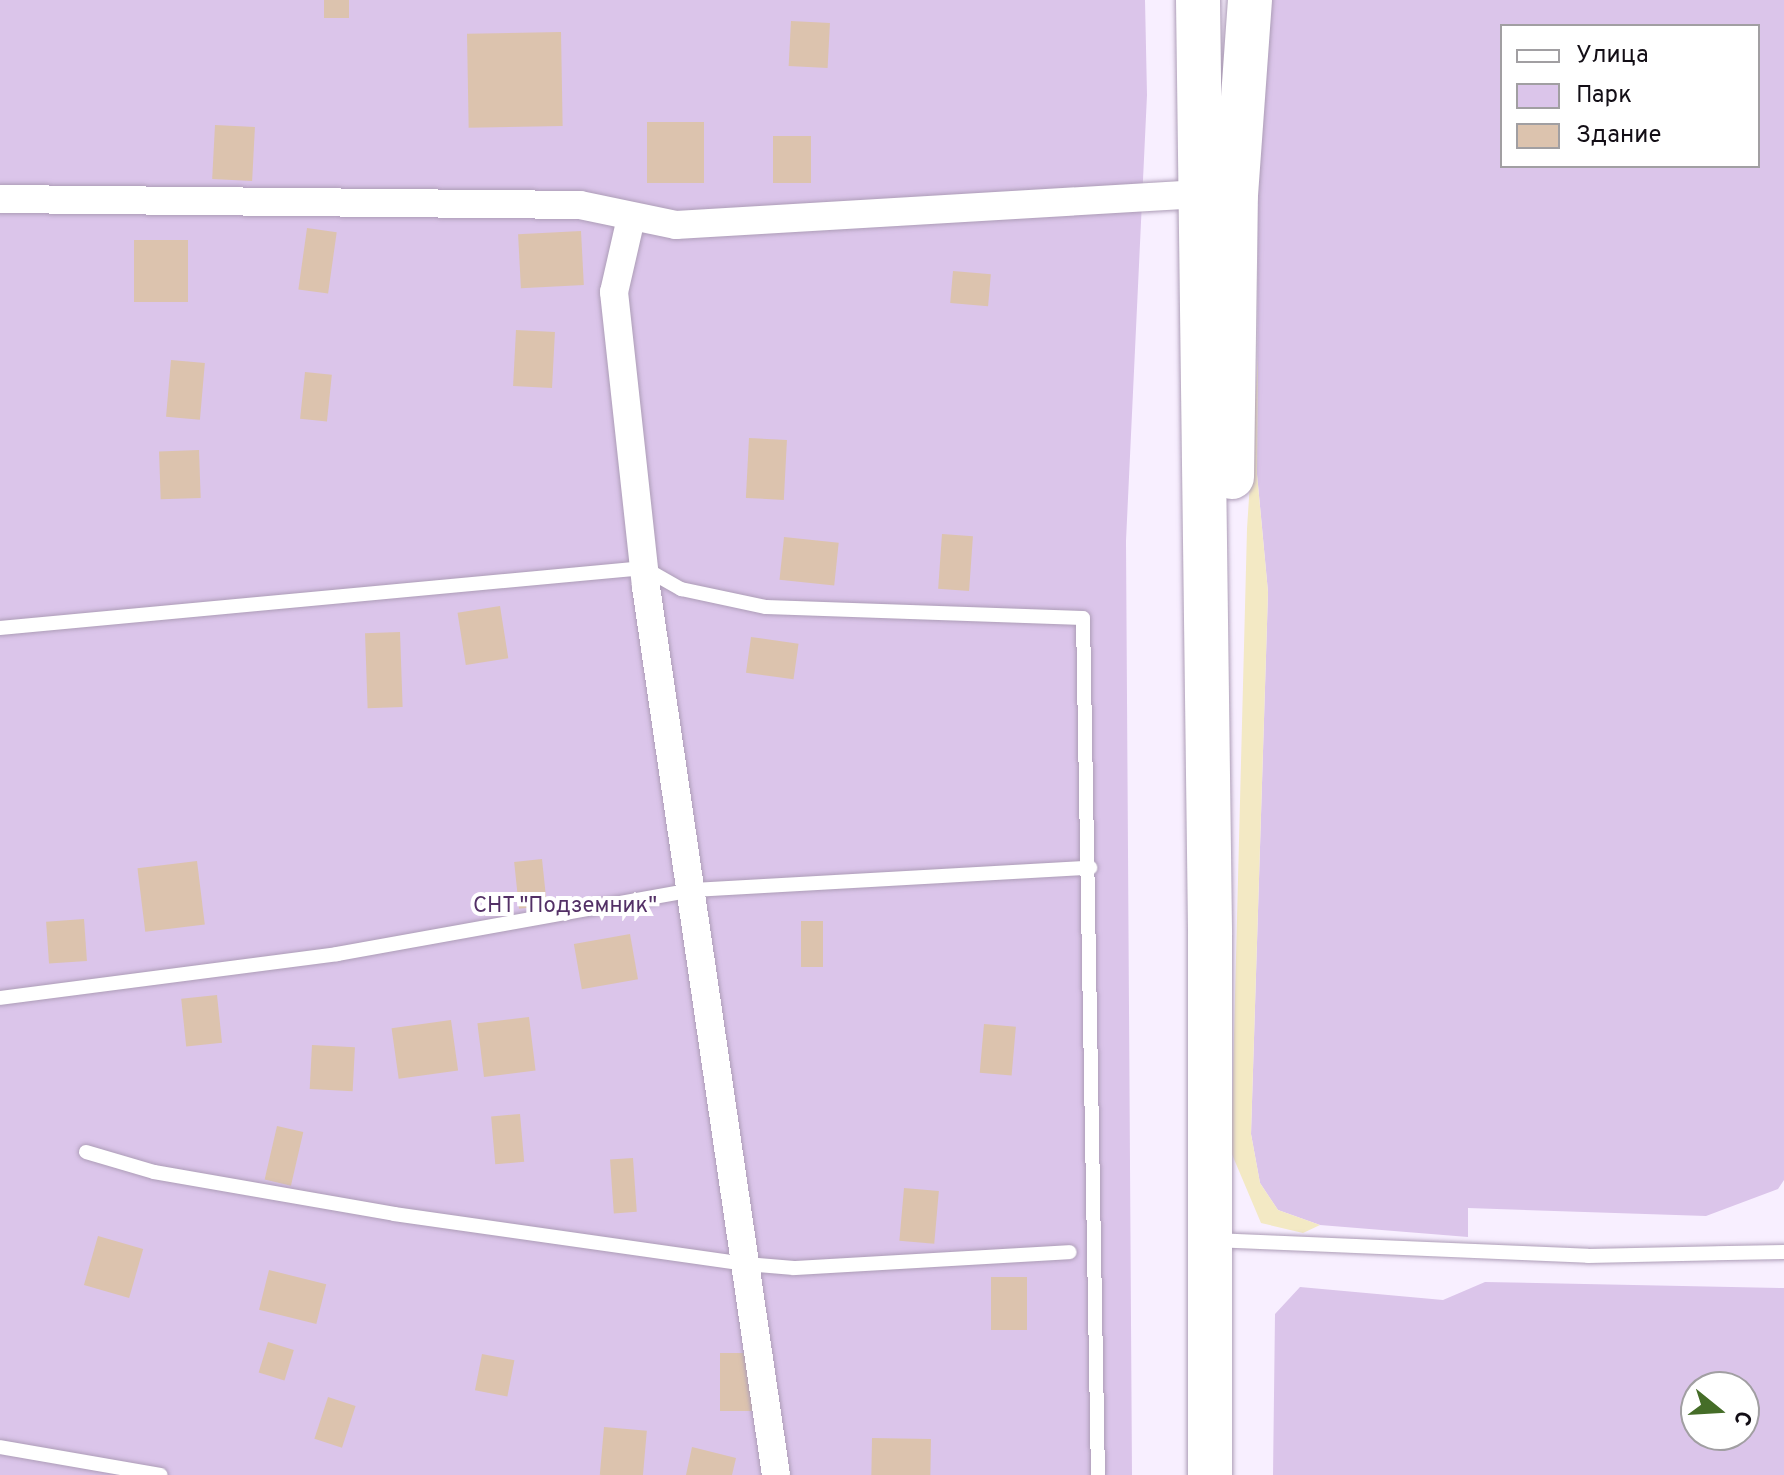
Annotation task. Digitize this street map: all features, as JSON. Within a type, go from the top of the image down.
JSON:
[{"type":"main road","points":[[1198,0],[1210,935],[1210,1475]]},
{"type":"main road","points":[[1210,935],[1229,663],[1236,195],[1250,0]]},
{"type":"street","points":[[0,199],[580,205],[676,225],[1200,194]]},
{"type":"street","points":[[631,218],[614,292],[644,568],[776,1475]]},
{"type":"lane","points":[[0,628],[644,568],[681,589],[766,607],[1083,618],[1090,868],[1098,1475]]},
{"type":"lane","points":[[0,998],[337,954],[691,890],[1090,868]]},
{"type":"lane","points":[[86,1152],[154,1172],[394,1214],[746,1264],[794,1268],[1070,1252]]},
{"type":"lane","points":[[1210,1240],[1588,1256],[1784,1252]]},
{"type":"lane","points":[[0,1447],[161,1475]]},
{"type":"green space","name":"СНТ \"Подземник\"","points":[[0,0],[1145,0],[1147,95],[1126,541],[1132,1475],[0,1475]]},
{"type":"green space","points":[[1272,0],[1784,0],[1784,1180],[1778,1189],[1706,1216],[1468,1208],[1468,1237],[1320,1225],[1278,1210],[1260,1183],[1251,1134],[1268,592],[1257,474],[1258,172]]},
{"type":"green space","points":[[1485,1282],[1784,1288],[1784,1475],[1273,1475],[1275,1314],[1300,1287],[1443,1300]]},
{"type":"sand","points":[[1258,356],[1257,474],[1268,592],[1251,1134],[1260,1183],[1278,1210],[1320,1225],[1303,1233],[1261,1223],[1231,1152],[1247,529]]},
{"type":"building","points":[[324,0],[349,0],[349,18],[324,18]]},
{"type":"building","points":[[791,21],[830,23],[828,68],[789,66]]},
{"type":"building","points":[[561,32],[563,126],[469,128],[467,34]]},
{"type":"building","points":[[647,122],[704,122],[704,183],[647,183]]},
{"type":"building","points":[[215,125],[255,127],[252,181],[212,179]]},
{"type":"building","points":[[773,136],[811,136],[811,183],[773,183]]},
{"type":"building","points":[[307,228],[337,232],[328,294],[298,289]]},
{"type":"building","points":[[581,231],[584,285],[521,288],[518,234]]},
{"type":"building","points":[[134,240],[188,240],[188,302],[134,302]]},
{"type":"building","points":[[953,271],[991,274],[988,306],[950,303]]},
{"type":"building","points":[[516,330],[555,332],[552,388],[513,386]]},
{"type":"building","points":[[171,360],[205,363],[200,420],[166,417]]},
{"type":"building","points":[[305,372],[332,375],[327,422],[300,419]]},
{"type":"building","points":[[749,438],[787,440],[784,500],[746,498]]},
{"type":"building","points":[[199,450],[201,498],[161,499],[159,451]]},
{"type":"building","points":[[942,534],[973,536],[969,591],[938,589]]},
{"type":"building","points":[[784,537],[839,543],[834,586],[780,580]]},
{"type":"building","points":[[500,606],[508,658],[466,665],[458,613]]},
{"type":"building","points":[[400,632],[403,707],[368,708],[365,633]]},
{"type":"building","points":[[751,637],[799,644],[794,679],[746,673]]},
{"type":"building","points":[[542,859],[547,906],[519,909],[514,862]]},
{"type":"building","points":[[197,861],[205,925],[145,932],[137,868]]},
{"type":"building","points":[[84,919],[87,961],[49,964],[46,922]]},
{"type":"building","points":[[801,921],[823,921],[823,967],[801,967]]},
{"type":"building","points":[[630,934],[638,979],[582,989],[574,944]]},
{"type":"building","points":[[217,995],[222,1043],[186,1047],[181,999]]},
{"type":"building","points":[[529,1017],[536,1071],[484,1077],[477,1023]]},
{"type":"building","points":[[451,1020],[458,1071],[399,1079],[392,1028]]},
{"type":"building","points":[[984,1024],[1016,1027],[1012,1076],[980,1073]]},
{"type":"building","points":[[312,1045],[355,1047],[353,1091],[310,1089]]},
{"type":"building","points":[[520,1114],[524,1162],[495,1164],[491,1117]]},
{"type":"building","points":[[277,1126],[303,1132],[291,1186],[265,1180]]},
{"type":"building","points":[[633,1158],[637,1212],[614,1213],[610,1160]]},
{"type":"building","points":[[904,1188],[939,1191],[934,1244],[899,1241]]},
{"type":"building","points":[[98,1236],[143,1249],[129,1298],[84,1285]]},
{"type":"building","points":[[269,1270],[326,1284],[316,1324],[259,1310]]},
{"type":"building","points":[[991,1277],[1027,1277],[1027,1330],[991,1330]]},
{"type":"building","points":[[268,1342],[294,1350],[284,1380],[259,1373]]},
{"type":"building","points":[[720,1353],[752,1353],[752,1411],[720,1411]]},
{"type":"building","points":[[482,1354],[514,1360],[507,1397],[475,1390]]},
{"type":"building","points":[[328,1397],[356,1406],[342,1448],[314,1439]]},
{"type":"building","points":[[604,1427],[647,1431],[643,1475],[600,1475]]},
{"type":"building","points":[[872,1438],[931,1439],[930,1475],[871,1475]]},
{"type":"building","points":[[692,1447],[736,1458],[732,1475],[686,1475]]}]
